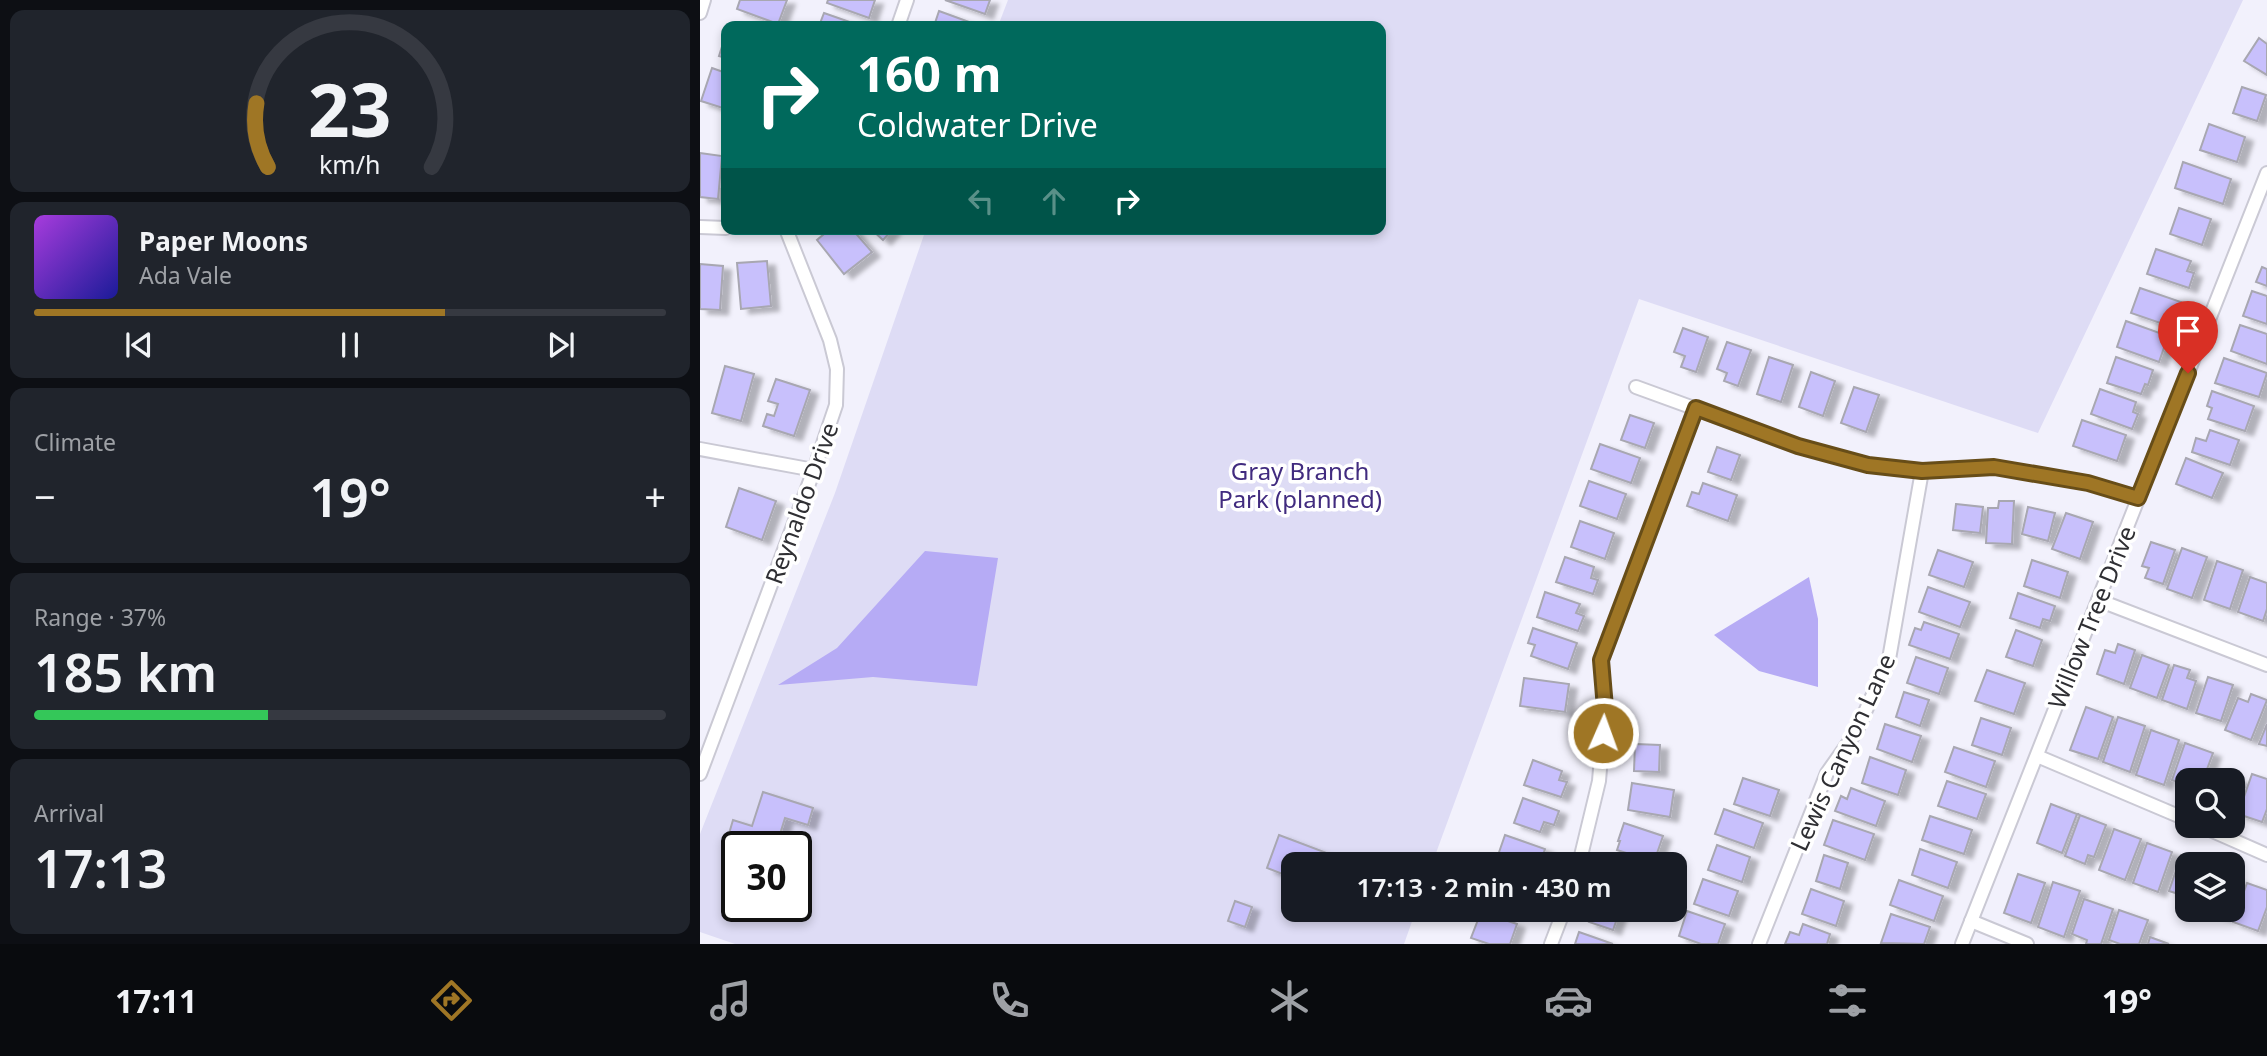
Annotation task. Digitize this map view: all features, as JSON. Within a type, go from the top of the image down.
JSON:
[{"type":"street","points":[[700,13],[705,0]]},
{"type":"street","points":[[900,21],[906,0]]},
{"type":"street","name":"Willow Tree Drive","points":[[1962,944],[2267,173]]},
{"type":"street","points":[[700,227],[721,228]]},
{"type":"street","name":"Reynaldo Drive","points":[[700,774],[836,405],[837,369],[830,340],[788,235]]},
{"type":"street","points":[[1636,387],[1798,446],[1868,465],[1922,471],[1994,467],[2088,483],[2138,498]]},
{"type":"street","points":[[1582,852],[1599,781],[1605,708],[1601,660],[1696,408]]},
{"type":"street","points":[[700,449],[814,470]]},
{"type":"street","name":"Lewis Canyon Lane","points":[[1759,944],[1827,773],[1856,732],[1889,659],[1922,471]]},
{"type":"street","points":[[2098,600],[2267,665]]},
{"type":"street","points":[[2037,756],[2175,814]]},
{"type":"street","points":[[2228,838],[2267,855]]},
{"type":"street","points":[[1971,921],[2027,944]]},
{"type":"street","points":[[1551,944],[1559,922]]},
{"type":"green space","name":"Gray Branch Park (planned)","points":[[1008,0],[2243,0],[2038,433],[1639,299],[1436,852],[1281,852],[1281,922],[1412,922],[1404,944],[735,944],[700,932],[700,834],[835,493],[924,235],[1386,235],[1386,21],[1000,21]]},
{"type":"shaded area","points":[[925,551],[998,558],[977,686],[873,677],[778,685],[837,648]]},
{"type":"shaded area","points":[[1809,577],[1818,619],[1818,687],[1759,671],[1714,635]]},
{"type":"building","points":[[740,0],[787,0],[779,21],[770,21],[737,9]]},
{"type":"building","points":[[828,0],[875,0],[869,18],[827,3]]},
{"type":"building","points":[[945,0],[990,0],[985,14]]},
{"type":"building","points":[[939,11],[966,21],[936,21]]},
{"type":"building","points":[[824,13],[847,21],[821,21]]},
{"type":"building","points":[[2259,38],[2267,44],[2267,75],[2244,61]]},
{"type":"building","points":[[712,68],[721,71],[721,107],[701,101]]},
{"type":"building","points":[[2242,87],[2266,95],[2257,121],[2233,113]]},
{"type":"building","points":[[2209,124],[2245,137],[2237,162],[2200,150]]},
{"type":"building","points":[[700,153],[721,156],[718,199],[700,197]]},
{"type":"building","points":[[2183,162],[2231,179],[2223,204],[2175,188]]},
{"type":"building","points":[[2179,208],[2211,219],[2202,245],[2170,234]]},
{"type":"building","points":[[823,235],[857,235],[872,252],[844,274],[817,240]]},
{"type":"building","points":[[2156,249],[2191,261],[2187,271],[2194,273],[2189,288],[2147,274]]},
{"type":"building","points":[[767,261],[771,306],[741,309],[737,263]]},
{"type":"building","points":[[700,264],[723,266],[720,310],[700,309]]},
{"type":"building","points":[[2262,267],[2267,269],[2267,286],[2256,282]]},
{"type":"building","points":[[2140,288],[2181,302],[2172,327],[2131,313]]},
{"type":"building","points":[[2252,291],[2267,296],[2267,324],[2243,316]]},
{"type":"building","points":[[2126,321],[2168,336],[2159,362],[2117,347]]},
{"type":"building","points":[[2240,325],[2267,334],[2267,364],[2231,351]]},
{"type":"building","points":[[1683,328],[1708,337],[1696,372],[1681,367],[1685,356],[1674,352]]},
{"type":"building","points":[[1727,342],[1751,350],[1738,386],[1724,381],[1727,373],[1717,369]]},
{"type":"building","points":[[1769,357],[1793,365],[1781,402],[1757,394]]},
{"type":"building","points":[[2116,357],[2153,370],[2148,385],[2145,384],[2141,394],[2107,383]]},
{"type":"building","points":[[2224,358],[2267,373],[2259,397],[2215,383]]},
{"type":"building","points":[[725,366],[754,374],[741,421],[712,413]]},
{"type":"building","points":[[1811,372],[1835,381],[1823,416],[1799,407]]},
{"type":"building","points":[[776,379],[810,390],[794,436],[763,426],[767,414],[774,416],[778,404],[768,401]]},
{"type":"building","points":[[1854,387],[1879,395],[1866,432],[1841,423]]},
{"type":"building","points":[[2100,389],[2136,402],[2133,412],[2138,414],[2132,429],[2091,414]]},
{"type":"building","points":[[2212,391],[2254,406],[2245,431],[2208,419],[2212,408],[2207,406]]},
{"type":"building","points":[[1630,415],[1654,423],[1645,448],[1621,440]]},
{"type":"building","points":[[2082,420],[2126,435],[2117,461],[2073,446]]},
{"type":"building","points":[[2210,430],[2239,440],[2230,465],[2192,452],[2196,438],[2206,441]]},
{"type":"building","points":[[1600,444],[1640,458],[1631,483],[1591,469]]},
{"type":"building","points":[[1717,447],[1740,455],[1731,480],[1708,472]]},
{"type":"building","points":[[2186,458],[2223,473],[2212,498],[2176,484]]},
{"type":"building","points":[[1589,481],[1626,494],[1617,519],[1580,506]]},
{"type":"building","points":[[1703,483],[1737,495],[1728,521],[1687,506],[1692,492],[1699,494]]},
{"type":"building","points":[[739,488],[776,501],[762,540],[726,527]]},
{"type":"building","points":[[1999,501],[2014,501],[2012,544],[1986,543],[1988,508],[1998,508]]},
{"type":"building","points":[[1956,504],[1983,507],[1980,533],[1953,530]]},
{"type":"building","points":[[2028,507],[2055,513],[2048,541],[2022,534]]},
{"type":"building","points":[[2066,513],[2093,522],[2080,559],[2052,549]]},
{"type":"building","points":[[1580,521],[1614,533],[1605,559],[1571,547]]},
{"type":"building","points":[[2151,542],[2175,550],[2163,584],[2145,578],[2149,568],[2142,566]]},
{"type":"building","points":[[2182,548],[2207,557],[2192,598],[2167,589]]},
{"type":"building","points":[[1938,550],[1973,562],[1964,587],[1929,575]]},
{"type":"building","points":[[1565,557],[1594,567],[1591,578],[1598,580],[1593,594],[1556,582]]},
{"type":"building","points":[[2032,560],[2068,572],[2060,598],[2024,586]]},
{"type":"building","points":[[2217,561],[2243,570],[2230,609],[2204,600]]},
{"type":"building","points":[[2250,577],[2267,583],[2267,609],[2263,621],[2238,612]]},
{"type":"building","points":[[1928,587],[1970,602],[1960,627],[1919,612]]},
{"type":"building","points":[[1545,592],[1580,604],[1576,613],[1584,616],[1578,631],[1537,617]]},
{"type":"building","points":[[2018,593],[2055,606],[2050,621],[2043,619],[2040,628],[2010,618]]},
{"type":"building","points":[[1924,622],[1959,634],[1950,659],[1909,645],[1915,628],[1921,630]]},
{"type":"building","points":[[1533,628],[1577,643],[1568,669],[1531,656],[1535,645],[1528,643]]},
{"type":"building","points":[[2016,630],[2042,640],[2033,666],[2006,657]]},
{"type":"building","points":[[2118,644],[2135,650],[2124,684],[2097,674],[2105,650],[2115,653]]},
{"type":"building","points":[[2142,655],[2169,665],[2157,698],[2130,688]]},
{"type":"building","points":[[1916,657],[1948,668],[1939,694],[1907,683]]},
{"type":"building","points":[[2174,665],[2190,670],[2187,678],[2196,681],[2187,709],[2162,700]]},
{"type":"building","points":[[1987,670],[2025,683],[2014,714],[1975,701]]},
{"type":"building","points":[[2208,677],[2233,685],[2221,721],[2196,713]]},
{"type":"building","points":[[1524,678],[1569,684],[1565,712],[1520,706]]},
{"type":"building","points":[[1904,692],[1929,700],[1920,726],[1896,717]]},
{"type":"building","points":[[2251,694],[2267,700],[2251,740],[2225,730],[2238,698],[2248,702]]},
{"type":"building","points":[[2086,707],[2113,717],[2098,759],[2070,750]]},
{"type":"building","points":[[2118,717],[2145,726],[2130,772],[2103,762]]},
{"type":"building","points":[[1981,718],[2011,728],[2002,755],[1972,745]]},
{"type":"building","points":[[1885,724],[1921,736],[1912,762],[1877,749]]},
{"type":"building","points":[[2267,724],[2267,746],[2259,744]]},
{"type":"building","points":[[2151,730],[2179,740],[2164,785],[2136,775]]},
{"type":"building","points":[[2185,743],[2213,753],[2207,768],[2176,768]]},
{"type":"building","points":[[1635,744],[1660,745],[1659,772],[1634,771]]},
{"type":"building","points":[[1954,747],[1995,761],[1986,787],[1945,772]]},
{"type":"building","points":[[1870,757],[1906,770],[1898,795],[1862,783]]},
{"type":"building","points":[[1533,760],[1562,771],[1559,780],[1567,782],[1561,797],[1524,785]]},
{"type":"building","points":[[2252,774],[2267,779],[2267,809],[2262,822],[2245,816],[2245,794]]},
{"type":"building","points":[[1743,778],[1779,790],[1770,816],[1734,804]]},
{"type":"building","points":[[1947,781],[1986,794],[1977,819],[1938,806]]},
{"type":"building","points":[[1632,783],[1674,790],[1670,817],[1628,810]]},
{"type":"building","points":[[1851,788],[1885,801],[1876,826],[1835,811],[1841,796],[1847,799]]},
{"type":"building","points":[[763,792],[813,808],[808,825],[785,818],[781,831],[730,831],[733,820],[752,826]]},
{"type":"building","points":[[1523,798],[1559,811],[1554,825],[1544,822],[1540,832],[1514,823]]},
{"type":"building","points":[[2051,804],[2077,814],[2062,853],[2037,843]]},
{"type":"building","points":[[1724,809],[1763,823],[1754,848],[1715,834]]},
{"type":"building","points":[[2080,815],[2106,825],[2094,857],[2088,855],[2085,864],[2065,856]]},
{"type":"building","points":[[1930,816],[1972,830],[1964,854],[1922,840]]},
{"type":"building","points":[[1833,820],[1874,834],[1865,860],[1824,845]]},
{"type":"building","points":[[1624,823],[1663,836],[1657,852],[1623,852],[1617,850]]},
{"type":"building","points":[[2114,829],[2141,839],[2125,880],[2099,870]]},
{"type":"building","points":[[1279,835],[1324,852],[1281,852],[1281,873],[1267,868]]},
{"type":"building","points":[[1505,835],[1545,849],[1544,852],[1499,852]]},
{"type":"building","points":[[2147,843],[2172,852],[2158,892],[2133,883]]},
{"type":"building","points":[[1717,845],[1750,857],[1742,882],[1708,870]]},
{"type":"building","points":[[1920,849],[1957,862],[1948,888],[1912,875]]},
{"type":"building","points":[[1824,855],[1848,863],[1840,889],[1816,881]]},
{"type":"building","points":[[2018,874],[2045,883],[2031,923],[2004,913]]},
{"type":"building","points":[[2175,874],[2175,893],[2169,891]]},
{"type":"building","points":[[1703,879],[1738,891],[1729,916],[1694,904]]},
{"type":"building","points":[[1899,880],[1943,896],[1934,921],[1890,905]]},
{"type":"building","points":[[2053,882],[2080,891],[2064,937],[2038,927]]},
{"type":"building","points":[[2247,883],[2267,890],[2267,907],[2258,931],[2233,922],[2245,922]]},
{"type":"building","points":[[1811,889],[1844,901],[1836,926],[1802,914]]},
{"type":"building","points":[[2084,899],[2113,909],[2101,944],[2086,944],[2087,940],[2072,934]]},
{"type":"building","points":[[1235,901],[1252,907],[1245,927],[1228,921]]},
{"type":"building","points":[[2119,910],[2148,920],[2139,944],[2120,944],[2109,940]]},
{"type":"building","points":[[1687,911],[1725,924],[1718,944],[1701,944],[1679,936],[1683,922],[1687,922]]},
{"type":"building","points":[[1891,914],[1930,927],[1924,944],[1881,943]]},
{"type":"building","points":[[1477,922],[1517,924],[1510,944],[1489,944],[1471,938]]},
{"type":"building","points":[[1589,922],[1616,922],[1613,930]]},
{"type":"building","points":[[1803,924],[1830,934],[1827,944],[1785,944],[1790,932],[1799,935]]},
{"type":"building","points":[[1579,932],[1613,944],[1575,944]]},
{"type":"building","points":[[2150,937],[2169,944],[2148,944]]},
{"type":"route","points":[[1603,733],[1605,708],[1601,660],[1696,408],[1798,446],[1868,465],[1922,471],[1994,467],[2088,483],[2138,498],[2188,373]]}]
